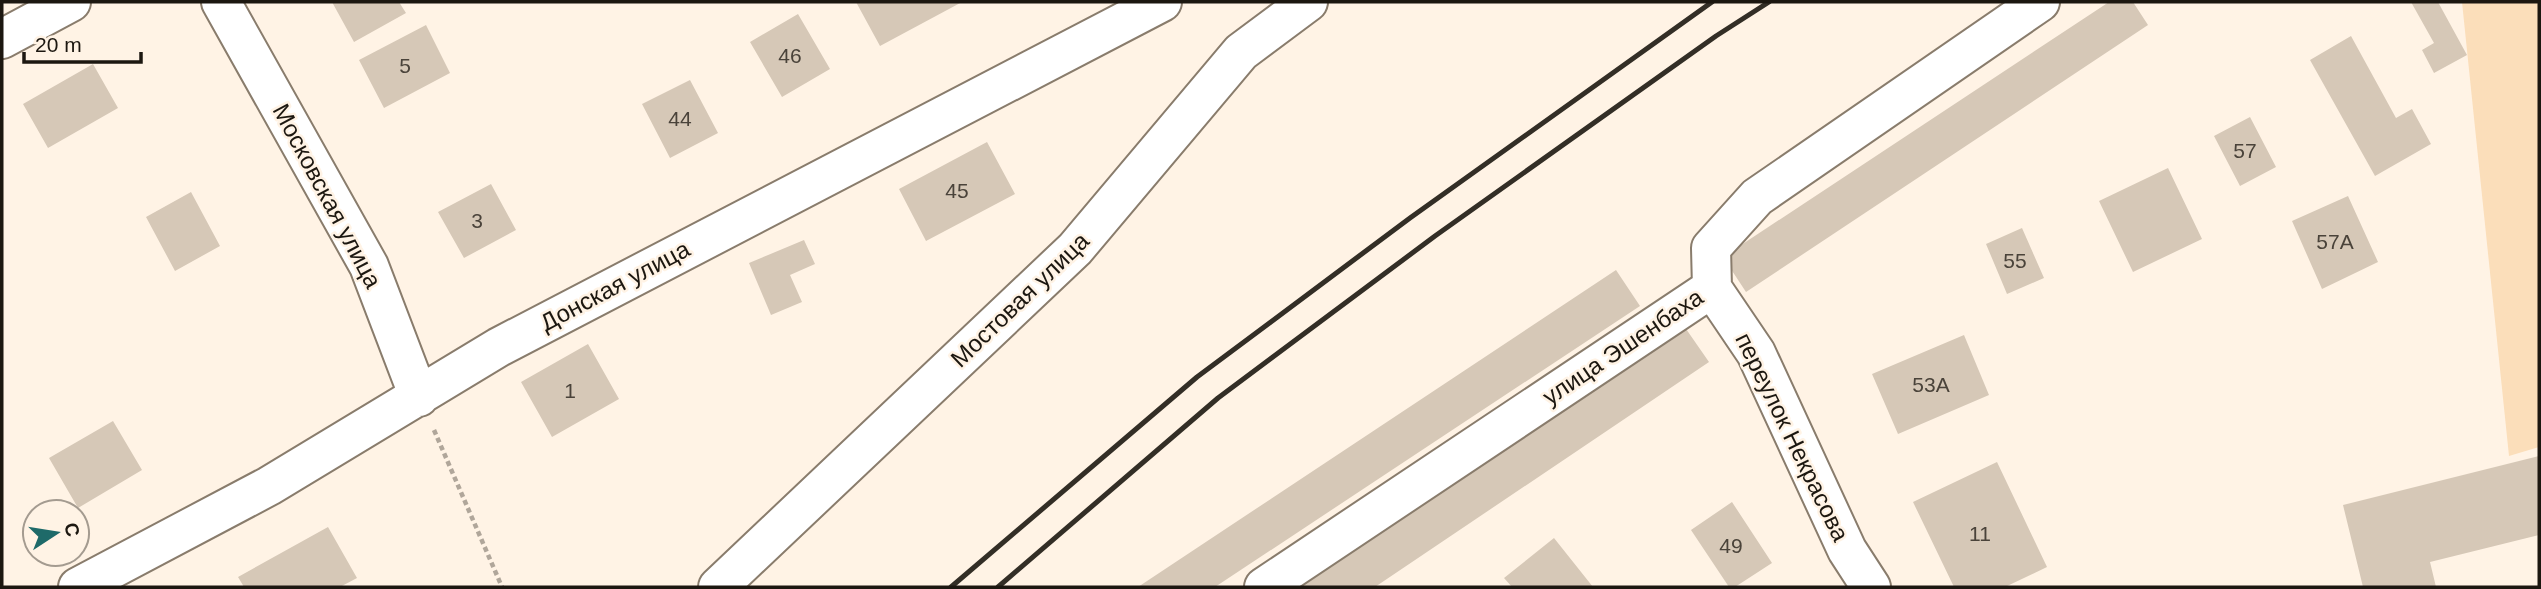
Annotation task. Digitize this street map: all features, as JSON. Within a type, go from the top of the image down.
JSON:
[{"type":"street","points":[[2,39],[71,2]]},
{"type":"street","name":"Московская улица","points":[[221,2],[369,266],[419,397]]},
{"type":"street","name":"Донская улица","points":[[78,587],[269,486],[499,347],[1162,2]]},
{"type":"street","name":"Мостовая улица","points":[[718,587],[1075,249],[1241,51],[1308,2]]},
{"type":"street","name":"улица Эшенбаха","points":[[1264,587],[1712,288],[1710,248],[1757,197],[2040,2]]},
{"type":"street","name":"переулок Некрасова","points":[[1712,288],[1756,353],[1847,550],[1871,587]]},
{"type":"path","points":[[419,397],[502,587]]},
{"type":"shaded area","points":[[2462,2],[2539,2],[2539,447],[2509,456]]},
{"type":"building","points":[[332,2],[399,2],[406,13],[354,42]]},
{"type":"building","points":[[856,2],[962,2],[880,46]]},
{"type":"building","points":[[2109,2],[2133,2],[2148,25],[1746,292],[1723,257]]},
{"type":"building","points":[[2411,2],[2438,2],[2467,55],[2434,73],[2422,50],[2434,43]]},
{"type":"building","points":[[798,14],[830,69],[782,97],[750,42]]},
{"type":"building","points":[[426,25],[450,73],[384,108],[359,60]]},
{"type":"building","points":[[2351,36],[2396,118],[2412,109],[2431,144],[2375,176],[2310,60]]},
{"type":"building","points":[[93,64],[118,108],[48,148],[23,104]]},
{"type":"building","points":[[690,80],[718,133],[670,158],[642,104]]},
{"type":"building","points":[[2250,117],[2276,167],[2240,186],[2214,136]]},
{"type":"building","points":[[987,142],[1015,194],[926,241],[899,189]]},
{"type":"building","points":[[2168,168],[2202,239],[2133,272],[2099,201]]},
{"type":"building","points":[[491,184],[516,230],[464,258],[438,212]]},
{"type":"building","points":[[191,192],[220,246],[175,271],[146,217]]},
{"type":"building","points":[[2348,196],[2378,262],[2322,289],[2292,221]]},
{"type":"building","points":[[2022,228],[2044,278],[2007,294],[1986,244]]},
{"type":"building","points":[[804,240],[815,264],[790,275],[802,302],[771,315],[749,263]]},
{"type":"building","points":[[1616,270],[1640,306],[1215,587],[1138,587]]},
{"type":"building","points":[[1684,326],[1709,362],[1375,587],[1296,587]]},
{"type":"building","points":[[1964,335],[1989,395],[1898,434],[1872,374]]},
{"type":"building","points":[[588,344],[619,399],[552,437],[521,382]]},
{"type":"building","points":[[113,421],[142,470],[91,500],[91,498],[72,498],[49,458]]},
{"type":"building","points":[[2539,456],[2539,535],[2430,562],[2436,587],[2363,587],[2343,505]]},
{"type":"building","points":[[1997,462],[2047,567],[2005,587],[1954,587],[1913,502]]},
{"type":"building","points":[[1732,502],[1772,563],[1735,587],[1729,587],[1691,530]]},
{"type":"building","points":[[328,527],[357,578],[340,587],[244,587],[238,577]]},
{"type":"building","points":[[1554,538],[1593,587],[1512,587],[1504,578]]},
{"type":"railway","points":[[951,587],[1197,377],[1410,218],[1712,2]]},
{"type":"railway","points":[[998,587],[1218,398],[1435,236],[1716,36],[1769,2]]}]
